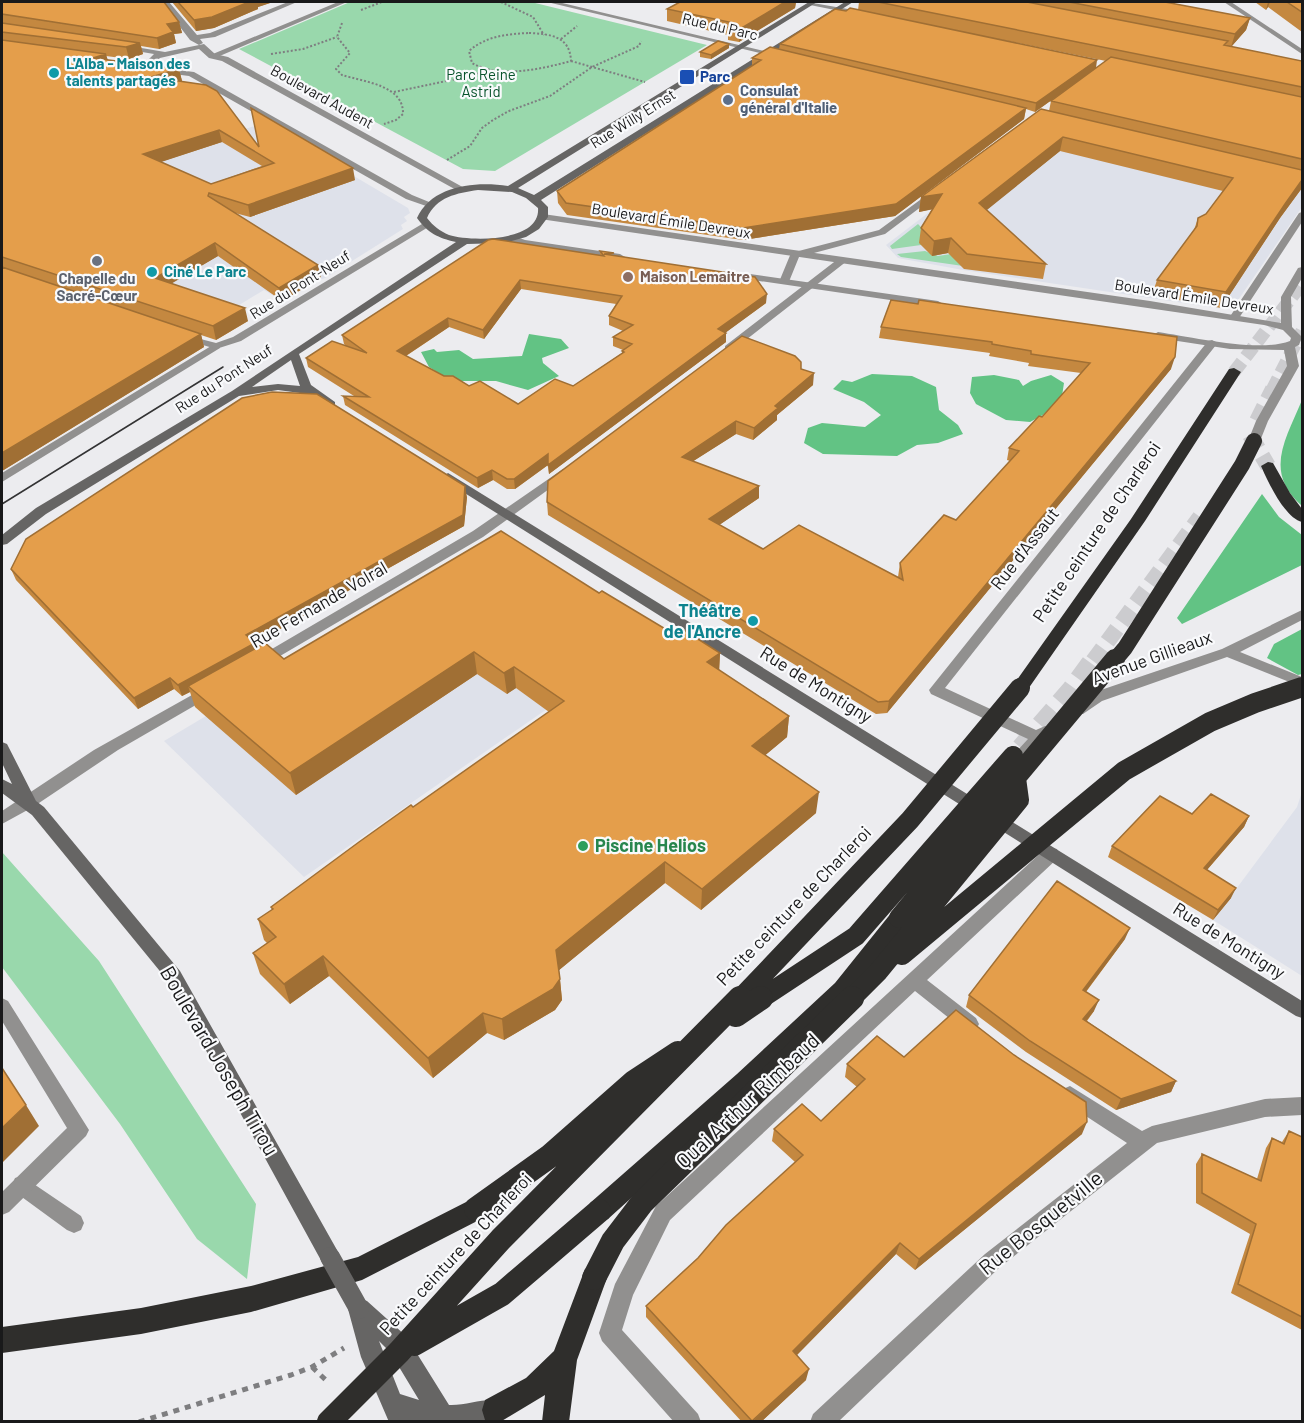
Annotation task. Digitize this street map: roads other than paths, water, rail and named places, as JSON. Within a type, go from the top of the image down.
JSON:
[{"type":"highway","name":"Petite ceinture de Charleroi","points":[[328,1422],[399,1352],[501,1239],[792,946],[910,820],[1020,688],[1137,521],[1234,372]]},
{"type":"highway","points":[[399,1352],[502,1294],[745,1081],[843,989],[899,918],[1125,648],[1242,465],[1254,441]]},
{"type":"highway","points":[[1268,466],[1283,495],[1302,517]]},
{"type":"highway","points":[[843,989],[904,954],[1092,796],[1161,747],[1223,714],[1302,687]]},
{"type":"highway","points":[[2,1341],[141,1321],[250,1299],[362,1268],[476,1209],[550,1156],[634,1082],[856,936],[1014,756],[1019,800],[885,963],[749,1101],[642,1203],[613,1241],[594,1278],[564,1360],[555,1422]]},
{"type":"highway","points":[[495,1410],[535,1387],[564,1360]]},
{"type":"main road","name":"Rue Willy Ernst","points":[[510,189],[809,2]]},
{"type":"main road","name":"Rue Willy Ernst","points":[[535,199],[849,2]]},
{"type":"main road","points":[[487,187],[510,189],[535,199],[543,207],[543,217],[537,225],[526,232],[511,238],[485,242],[463,242],[436,234],[425,226],[422,218],[429,204],[440,197],[463,190],[487,187]]},
{"type":"main road","name":"Rue du Pont Neuf","points":[[2,541],[14,529],[41,511],[236,393],[463,242]]},
{"type":"main road","points":[[293,353],[301,381],[310,391],[341,410]]},
{"type":"main road","points":[[236,393],[278,387],[310,391]]},
{"type":"main road","name":"Rue de Montigny","points":[[441,472],[1302,1010]]},
{"type":"main road","name":"Boulevard Joseph Tirou","points":[[2,748],[29,803],[174,976],[359,1309]]},
{"type":"main road","name":"Boulevard Joseph Tirou","points":[[2,785],[29,803]]},
{"type":"main road","points":[[359,1309],[372,1357],[397,1412],[477,1415],[495,1410]]},
{"type":"main road","points":[[359,1309],[398,1344],[437,1413]]},
{"type":"street","name":"Boulevard Audent","points":[[165,2],[201,46],[205,61],[225,59],[463,190]]},
{"type":"street","points":[[193,38],[212,35],[293,2]]},
{"type":"street","points":[[178,71],[343,2]]},
{"type":"street","name":"Rue du Parc","points":[[551,2],[795,59]]},
{"type":"street","points":[[809,2],[870,15]]},
{"type":"street","points":[[1227,2],[1302,52]]},
{"type":"street","points":[[112,44],[165,54]]},
{"type":"street","points":[[201,46],[165,54],[152,60],[147,66],[191,74],[399,191],[429,204]]},
{"type":"street","points":[[784,282],[795,255],[882,232],[947,184]]},
{"type":"street","points":[[1234,318],[1302,215]]},
{"type":"street","name":"Boulevard Émile Devreux","points":[[543,217],[1234,318],[1287,328],[1300,336],[1289,347]]},
{"type":"street","name":"Rue du Pont-Neuf","points":[[2,478],[216,346],[255,331],[425,226]]},
{"type":"street","points":[[511,238],[523,243],[630,259]]},
{"type":"street","points":[[716,358],[842,261]]},
{"type":"street","points":[[1287,328],[1286,297],[1302,270]]},
{"type":"street","points":[[724,273],[949,306]]},
{"type":"street","points":[[1148,334],[1212,343],[1269,348],[1289,347],[1293,366],[1262,421],[1254,441]]},
{"type":"street","points":[[180,336],[216,346]]},
{"type":"street","name":"Rue d'Assaut","points":[[1038,737],[936,690],[1212,343]]},
{"type":"street","name":"Rue Fernande Volral","points":[[248,669],[507,515],[574,465]]},
{"type":"street","name":"Avenue Gillieaux","points":[[978,807],[1038,737],[1098,697],[1227,652],[1302,615]]},
{"type":"street","points":[[1227,652],[1302,682]]},
{"type":"street","points":[[2,818],[29,803],[99,754],[219,685]]},
{"type":"street","name":"Quai Arthur Rimbaud","points":[[690,1422],[610,1333],[623,1292],[663,1213],[1051,854]]},
{"type":"street","points":[[913,980],[983,1033]]},
{"type":"street","points":[[2,1006],[79,1130],[2,1206]]},
{"type":"street","points":[[1056,1085],[1142,1142]]},
{"type":"street","name":"Rue Bosquetville","points":[[821,1422],[992,1261],[1152,1135],[1265,1108],[1302,1106]]},
{"type":"street","points":[[22,1185],[74,1223]]},
{"type":"tunnel","points":[[1234,372],[1302,284]]},
{"type":"tunnel","points":[[1272,390],[1302,331]]},
{"type":"tunnel","points":[[1257,421],[1273,389]]},
{"type":"tunnel","points":[[1250,435],[1268,466]]},
{"type":"tunnel","points":[[1093,661],[1200,517]]},
{"type":"tunnel","points":[[1021,748],[1072,689],[1094,659]]},
{"type":"tram line","points":[[2,504],[223,367]]},
{"type":"place","name":"L'Alba - Maison des talents partagés","points":[[54,73]]},
{"type":"place","name":"Parc","points":[[687,77]]},
{"type":"place","name":"Consulat général d'Italie","points":[[728,100]]},
{"type":"place","name":"Chapelle du Sacré-Cœur","points":[[97,261]]},
{"type":"place","name":"Ciné Le Parc","points":[[152,272]]},
{"type":"place","name":"Maison Lemaitre","points":[[628,277]]},
{"type":"place","name":"Théâtre de l'Ancre","points":[[753,621]]},
{"type":"place","name":"Piscine Helios","points":[[583,846]]},
{"type":"park label","name":"Parc Reine Astrid","points":[[481,84]]}]
